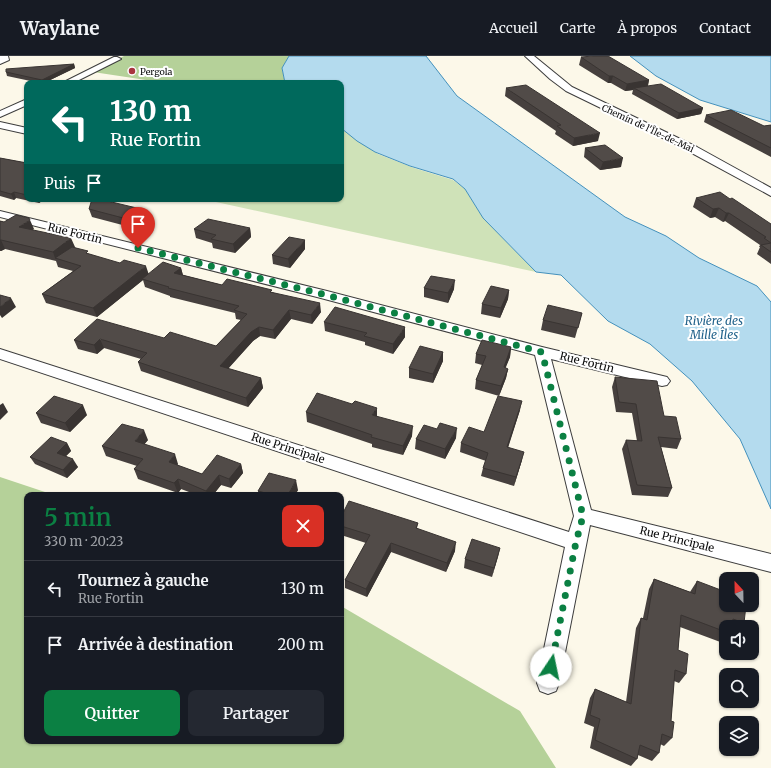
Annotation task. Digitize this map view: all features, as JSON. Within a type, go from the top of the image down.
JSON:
[{"type":"street","points":[[0,56],[5,58],[5,60],[0,62]]},
{"type":"street","name":"Chemin de l'Île-de-Mai","points":[[529,56],[550,75],[568,88],[606,109],[718,161],[771,193]]},
{"type":"street","points":[[72,80],[117,59]]},
{"type":"street","points":[[0,114],[24,103]]},
{"type":"street","points":[[0,125],[24,130]]},
{"type":"street","name":"Rue Fortin","points":[[0,214],[322,294],[542,352],[662,381]]},
{"type":"street","points":[[542,352],[583,516],[576,542],[548,683]]},
{"type":"street","name":"Rue Principale","points":[[0,354],[576,542]]},
{"type":"street","name":"Rue Principale","points":[[583,516],[771,563]]},
{"type":"green space","points":[[124,56],[289,56],[282,68],[284,80],[146,80],[93,72]]},
{"type":"green space","points":[[344,130],[378,154],[414,168],[453,180],[465,189],[483,218],[536,272],[216,202],[344,202]]},
{"type":"green space","points":[[0,477],[45,492],[24,492],[24,744],[344,744],[344,608],[520,711],[556,768],[0,768]]},
{"type":"water","name":"Rivière des Mille Îles","points":[[289,56],[426,56],[457,96],[625,217],[666,236],[699,258],[757,286],[771,302],[771,509],[740,439],[692,381],[650,344],[608,321],[561,275],[536,272],[483,218],[465,189],[453,179],[410,166],[375,152],[357,141],[344,130],[344,80],[284,80],[282,68]]},
{"type":"water","points":[[630,56],[771,56],[771,122],[700,100],[656,76]]},
{"type":"building","points":[[608,56],[649,80],[627,84],[613,76],[609,76],[581,57]]},
{"type":"building","points":[[74,64],[42,80],[6,72],[6,69]]},
{"type":"building","points":[[661,84],[703,108],[679,113],[634,88]]},
{"type":"building","points":[[526,85],[600,133],[574,138],[557,126],[561,125],[506,88]]},
{"type":"building","points":[[731,110],[764,126],[771,125],[771,148],[706,115]]},
{"type":"building","points":[[605,145],[623,158],[603,162],[585,148]]},
{"type":"building","points":[[0,158],[24,162],[24,194],[14,192],[11,194],[0,191]]},
{"type":"building","points":[[720,192],[730,199],[732,198],[771,224],[771,243],[764,238],[766,237],[729,213],[726,213],[719,208],[713,209],[696,198]]},
{"type":"building","points":[[91,202],[112,202],[141,209],[127,219],[89,209]]},
{"type":"building","points":[[16,215],[29,218],[30,220],[19,227],[71,238],[53,252],[0,240],[0,221],[4,222]]},
{"type":"building","points":[[208,219],[250,228],[233,244],[211,239],[216,235],[194,229]]},
{"type":"building","points":[[289,237],[305,240],[288,259],[272,255]]},
{"type":"building","points":[[771,243],[771,252],[761,245]]},
{"type":"building","points":[[72,247],[88,251],[86,253],[120,263],[124,260],[146,266],[93,308],[42,294],[81,266],[55,258]]},
{"type":"building","points":[[163,262],[181,268],[174,273],[222,285],[227,279],[272,290],[270,292],[320,303],[311,315],[289,310],[273,330],[259,327],[251,332],[220,366],[261,378],[246,398],[138,362],[147,353],[100,339],[94,345],[74,340],[97,319],[164,338],[170,332],[216,346],[247,314],[234,310],[239,306],[168,288],[169,287],[142,279]]},
{"type":"building","points":[[431,276],[455,280],[448,293],[424,288]]},
{"type":"building","points":[[491,286],[509,290],[501,308],[482,304]]},
{"type":"building","points":[[0,295],[11,298],[0,307]]},
{"type":"building","points":[[548,305],[582,313],[578,328],[543,320]]},
{"type":"building","points":[[335,307],[405,327],[393,344],[364,336],[367,333],[324,322]]},
{"type":"building","points":[[482,340],[511,347],[504,367],[508,369],[501,386],[476,380],[486,356],[476,354]]},
{"type":"building","points":[[420,346],[443,352],[433,374],[409,368]]},
{"type":"building","points":[[615,377],[657,381],[664,416],[676,417],[681,439],[658,437],[672,488],[637,485],[626,440],[642,441],[636,404],[619,402]]},
{"type":"building","points":[[317,393],[352,404],[355,401],[377,408],[372,415],[413,426],[403,446],[371,437],[372,435],[306,412]]},
{"type":"building","points":[[54,396],[83,405],[65,423],[36,413]]},
{"type":"building","points":[[498,396],[522,401],[507,447],[524,452],[516,477],[483,468],[488,453],[461,443],[469,427],[484,432]]},
{"type":"building","points":[[440,423],[457,428],[445,449],[416,439],[424,425],[437,429]]},
{"type":"building","points":[[122,424],[144,430],[135,441],[175,454],[169,462],[202,474],[217,455],[241,464],[229,479],[219,475],[206,491],[178,479],[174,483],[134,469],[143,459],[102,446]]},
{"type":"building","points":[[51,437],[67,443],[57,453],[73,459],[63,470],[30,457]]},
{"type":"building","points":[[269,473],[296,480],[290,492],[258,491]]},
{"type":"building","points":[[349,501],[418,523],[416,528],[456,542],[447,563],[391,543],[366,589],[345,580],[370,535],[344,527],[344,511]]},
{"type":"building","points":[[472,539],[500,548],[494,568],[465,559]]},
{"type":"building","points":[[654,579],[695,594],[697,581],[719,589],[719,612],[745,612],[744,620],[719,620],[719,629],[681,615],[678,650],[688,654],[686,674],[675,670],[671,721],[674,722],[672,738],[662,734],[659,753],[640,745],[637,759],[595,740],[600,719],[590,715],[595,689],[631,704],[641,618],[647,620]]},
{"type":"place","name":"Pergola","points":[[132,71]]},
{"type":"route","points":[[138,248],[322,294],[542,352],[583,516],[576,542],[551,667]]}]
